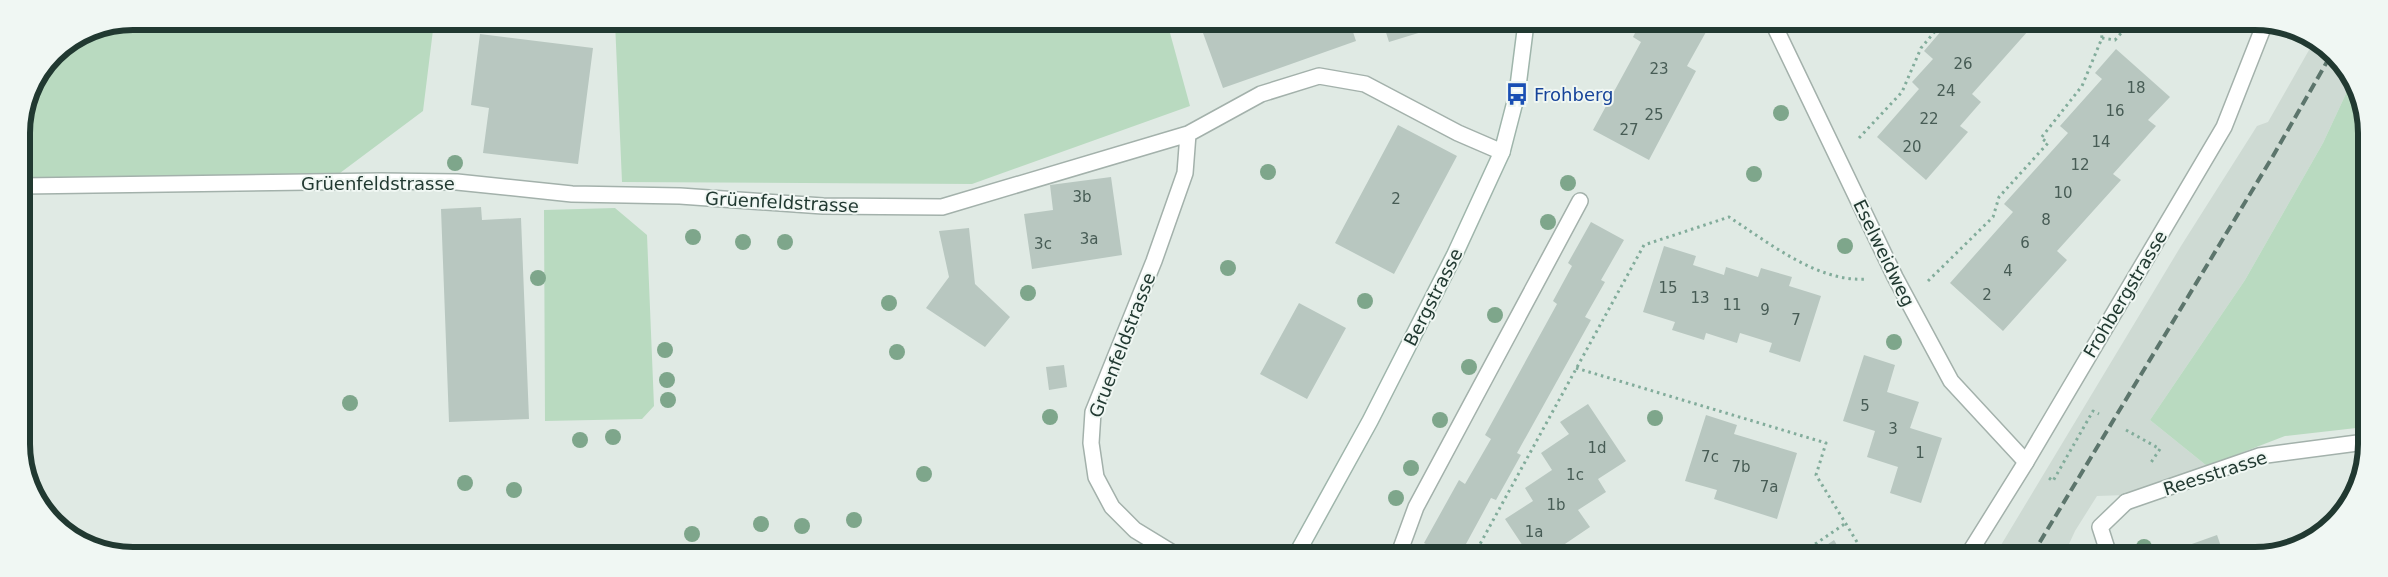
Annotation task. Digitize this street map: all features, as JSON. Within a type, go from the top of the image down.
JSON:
[{"type":"street","name":"Bergstrasse","points":[[1300,547],[1402,360],[1455,254],[1502,152],[1517,94],[1525,30]]},
{"type":"street","name":"Eselweidweg","points":[[1776,30],[1895,277],[1951,381],[2026,462]]},
{"type":"street","name":"Frohbergstrasse","points":[[1973,547],[2026,462],[2224,127],[2262,30]]},
{"type":"street","name":"Grüenfeldstrasse","points":[[30,186],[332,184],[381,181],[457,182],[572,194],[680,196],[823,206],[942,207],[1188,134],[1261,94],[1318,76],[1365,84],[1458,133],[1502,152]]},
{"type":"street","name":"Gruenfeldstrasse","points":[[1164,547],[1136,530],[1112,507],[1096,476],[1091,443],[1093,412],[1154,261],[1185,173],[1188,134]]},
{"type":"street","points":[[1401,547],[1416,507],[1580,201]]},
{"type":"street","name":"Reesstrasse","points":[[2126,502],[2259,456],[2358,443]]},
{"type":"street","points":[[2106,547],[2100,527],[2126,502]]},
{"type":"path","points":[[1839,160],[1902,92],[1921,48],[1936,30]]},
{"type":"path","points":[[1908,301],[1993,217],[2000,197],[2048,143],[2041,138],[2082,86],[2102,38],[2101,30]]},
{"type":"path","points":[[2102,38],[2115,40],[2124,30]]},
{"type":"path","points":[[1478,547],[1644,245],[1729,217],[1808,268],[1858,280],[1895,277]]},
{"type":"path","points":[[1576,368],[1826,443],[1816,475],[1861,547]]},
{"type":"path","points":[[2053,481],[2094,411],[2099,414]]},
{"type":"path","points":[[2126,430],[2160,450],[2126,502]]},
{"type":"path","points":[[1811,547],[1846,523]]},
{"type":"shaded area","points":[[2312,47],[2337,70],[2348,90],[2323,143],[2245,280],[2150,420],[2207,466],[2126,495],[2097,496],[2075,531],[2068,547],[2000,547],[2181,246],[2257,126],[2268,122]]},
{"type":"green space","points":[[127,30],[433,30],[423,111],[340,173],[255,178],[30,180],[30,127],[38,94],[47,76],[60,60],[76,47],[94,38],[113,32]]},
{"type":"green space","points":[[615,30],[1169,30],[1190,106],[972,184],[622,182]]},
{"type":"green space","points":[[2348,90],[2353,100],[2358,133],[2358,428],[2285,436],[2207,466],[2150,420],[2245,280],[2323,143]]},
{"type":"green space","points":[[615,208],[647,235],[654,406],[642,419],[545,421],[544,210]]},
{"type":"building","points":[[1202,30],[1352,30],[1356,41],[1223,88]]},
{"type":"building","points":[[1385,30],[1428,30],[1389,42]]},
{"type":"building","points":[[1636,30],[1707,30],[1687,66],[1696,71],[1649,160],[1593,130],[1641,42],[1633,37]]},
{"type":"building","points":[[1942,30],[2029,30],[1972,94],[1981,102],[1960,126],[1968,132],[1926,180],[1877,137],[1919,89],[1912,82],[1933,59],[1924,51]]},
{"type":"building","points":[[480,34],[593,48],[578,164],[483,153],[489,108],[471,105]]},
{"type":"building","points":[[2116,49],[2170,97],[2148,120],[2156,126],[2113,174],[2121,180],[2057,251],[2067,260],[2003,331],[1950,283],[2013,212],[2004,204],[2068,133],[2060,126],[2102,79],[2095,73]]},
{"type":"building","points":[[1398,125],[1457,156],[1394,274],[1335,243]]},
{"type":"building","points":[[1111,177],[1122,255],[1032,269],[1024,214],[1053,210],[1050,185]]},
{"type":"building","points":[[481,207],[482,220],[521,218],[529,419],[449,422],[441,209]]},
{"type":"building","points":[[1591,222],[1624,240],[1601,280],[1605,282],[1585,317],[1591,320],[1517,453],[1521,455],[1496,500],[1491,498],[1464,547],[1431,547],[1424,543],[1459,480],[1465,484],[1491,439],[1485,435],[1557,304],[1553,301],[1572,266],[1568,263]]},
{"type":"building","points":[[969,228],[975,284],[1010,317],[985,347],[926,308],[949,277],[939,231]]},
{"type":"building","points":[[1664,246],[1696,256],[1693,265],[1724,275],[1726,267],[1758,277],[1761,268],[1792,277],[1789,286],[1821,296],[1800,362],[1769,352],[1772,343],[1740,333],[1737,343],[1706,333],[1704,340],[1672,330],[1675,322],[1643,312]]},
{"type":"building","points":[[1299,303],[1346,328],[1307,399],[1260,374]]},
{"type":"building","points":[[1864,355],[1895,365],[1887,392],[1919,402],[1910,428],[1942,438],[1921,503],[1890,493],[1898,467],[1867,457],[1875,431],[1843,421]]},
{"type":"building","points":[[1064,365],[1067,387],[1049,390],[1046,367]]},
{"type":"building","points":[[1588,404],[1626,461],[1598,479],[1606,492],[1578,510],[1590,527],[1563,547],[1524,547],[1505,519],[1533,501],[1525,488],[1552,470],[1541,453],[1569,434],[1560,422]]},
{"type":"building","points":[[1706,415],[1737,425],[1734,434],[1797,453],[1777,519],[1714,499],[1717,490],[1685,481]]},
{"type":"building","points":[[2217,535],[2221,547],[2183,547]]},
{"type":"building","points":[[1834,540],[1838,547],[1824,547]]},
{"type":"railway","points":[[2037,547],[2273,156],[2328,60]]},
{"type":"place","name":"Frohberg","points":[[1517,94]]}]
